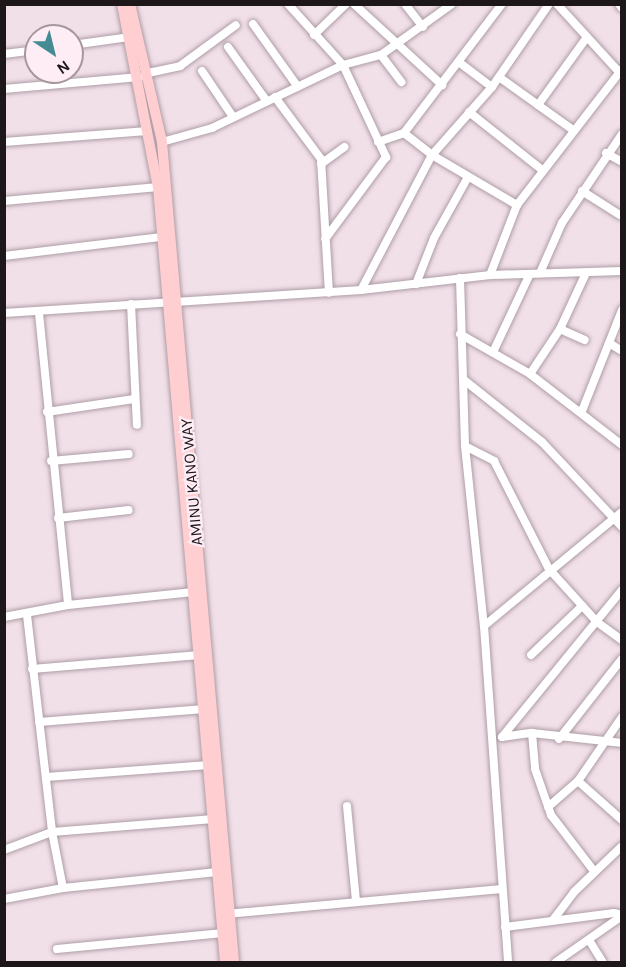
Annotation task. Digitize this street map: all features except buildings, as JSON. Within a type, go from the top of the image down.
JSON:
[{"type":"main road","name":"AMINU KANO WAY","points":[[122,4],[130,37],[144,75],[148,131],[158,186],[160,237],[171,301],[226,914],[223,933],[225,963]]},
{"type":"main road","name":"AMINU KANO WAY","points":[[130,4],[144,75],[162,142],[171,301],[217,872],[234,963]]},
{"type":"street","points":[[288,4],[343,65],[385,162],[325,239]]},
{"type":"street","points":[[314,35],[346,4]]},
{"type":"street","points":[[354,4],[401,44],[442,85]]},
{"type":"street","points":[[405,4],[423,27]]},
{"type":"street","points":[[162,142],[233,117],[343,65],[381,55],[401,44],[452,4]]},
{"type":"street","points":[[378,142],[404,133],[460,63],[502,4]]},
{"type":"street","points":[[361,290],[432,155],[492,87],[549,4]]},
{"type":"street","points":[[490,275],[517,205],[541,169],[620,71],[557,4]]},
{"type":"street","points":[[253,24],[298,87]]},
{"type":"street","points":[[4,89],[144,75],[180,66],[236,25]]},
{"type":"street","points":[[84,43],[130,37]]},
{"type":"street","points":[[538,105],[587,37]]},
{"type":"street","points":[[228,47],[266,100]]},
{"type":"street","points":[[4,54],[24,52]]},
{"type":"street","points":[[381,55],[401,82]]},
{"type":"street","points":[[460,63],[492,87]]},
{"type":"street","points":[[202,71],[233,117]]},
{"type":"street","points":[[499,76],[573,130]]},
{"type":"street","points":[[275,97],[317,150],[321,164],[329,293]]},
{"type":"street","points":[[469,112],[541,169]]},
{"type":"street","points":[[4,142],[148,131]]},
{"type":"street","points":[[404,133],[432,155],[517,205]]},
{"type":"street","points":[[540,273],[562,223],[606,153],[621,134]]},
{"type":"street","points":[[321,164],[344,147]]},
{"type":"street","points":[[606,153],[621,162]]},
{"type":"street","points":[[417,284],[435,238],[468,177]]},
{"type":"street","points":[[4,201],[158,186]]},
{"type":"street","points":[[582,191],[620,216]]},
{"type":"street","points":[[4,256],[160,237]]},
{"type":"street","points":[[4,313],[39,313],[171,301],[329,293],[490,275],[621,271]]},
{"type":"street","points":[[530,374],[560,329],[586,273]]},
{"type":"street","points":[[494,350],[530,274]]},
{"type":"street","points":[[460,278],[465,446],[484,626],[508,963]]},
{"type":"street","points":[[131,304],[137,425]]},
{"type":"street","points":[[582,411],[621,310]]},
{"type":"street","points":[[39,313],[51,461],[68,605]]},
{"type":"street","points":[[560,329],[585,340]]},
{"type":"street","points":[[460,334],[494,350],[530,374],[582,411],[621,445]]},
{"type":"street","points":[[609,343],[621,351]]},
{"type":"street","points":[[464,380],[542,442],[621,527]]},
{"type":"street","points":[[47,412],[134,399]]},
{"type":"street","points":[[465,446],[494,461],[549,569],[597,622],[621,640]]},
{"type":"street","points":[[51,461],[129,454]]},
{"type":"street","points":[[58,518],[129,510]]},
{"type":"street","points":[[484,626],[549,569],[621,512]]},
{"type":"street","points":[[502,737],[621,590]]},
{"type":"street","points":[[4,617],[27,615],[68,605],[193,592]]},
{"type":"street","points":[[531,655],[582,606]]},
{"type":"street","points":[[27,615],[52,832],[63,888]]},
{"type":"street","points":[[32,669],[199,655]]},
{"type":"street","points":[[559,739],[621,659]]},
{"type":"street","points":[[39,722],[204,710]]},
{"type":"street","points":[[548,807],[578,781],[621,717]]},
{"type":"street","points":[[492,738],[532,733],[559,739],[621,743]]},
{"type":"street","points":[[532,733],[535,769],[548,807],[594,871]]},
{"type":"street","points":[[46,777],[209,765]]},
{"type":"street","points":[[578,781],[621,820]]},
{"type":"street","points":[[347,806],[356,902]]},
{"type":"street","points":[[4,850],[52,832],[213,819]]},
{"type":"street","points":[[553,920],[594,871],[621,846]]},
{"type":"street","points":[[4,898],[63,888],[217,872]]},
{"type":"street","points":[[226,914],[502,889]]},
{"type":"street","points":[[505,927],[553,920],[621,916]]},
{"type":"street","points":[[556,963],[621,916]]},
{"type":"street","points":[[57,949],[223,933]]},
{"type":"street","points":[[589,940],[603,963]]}]
